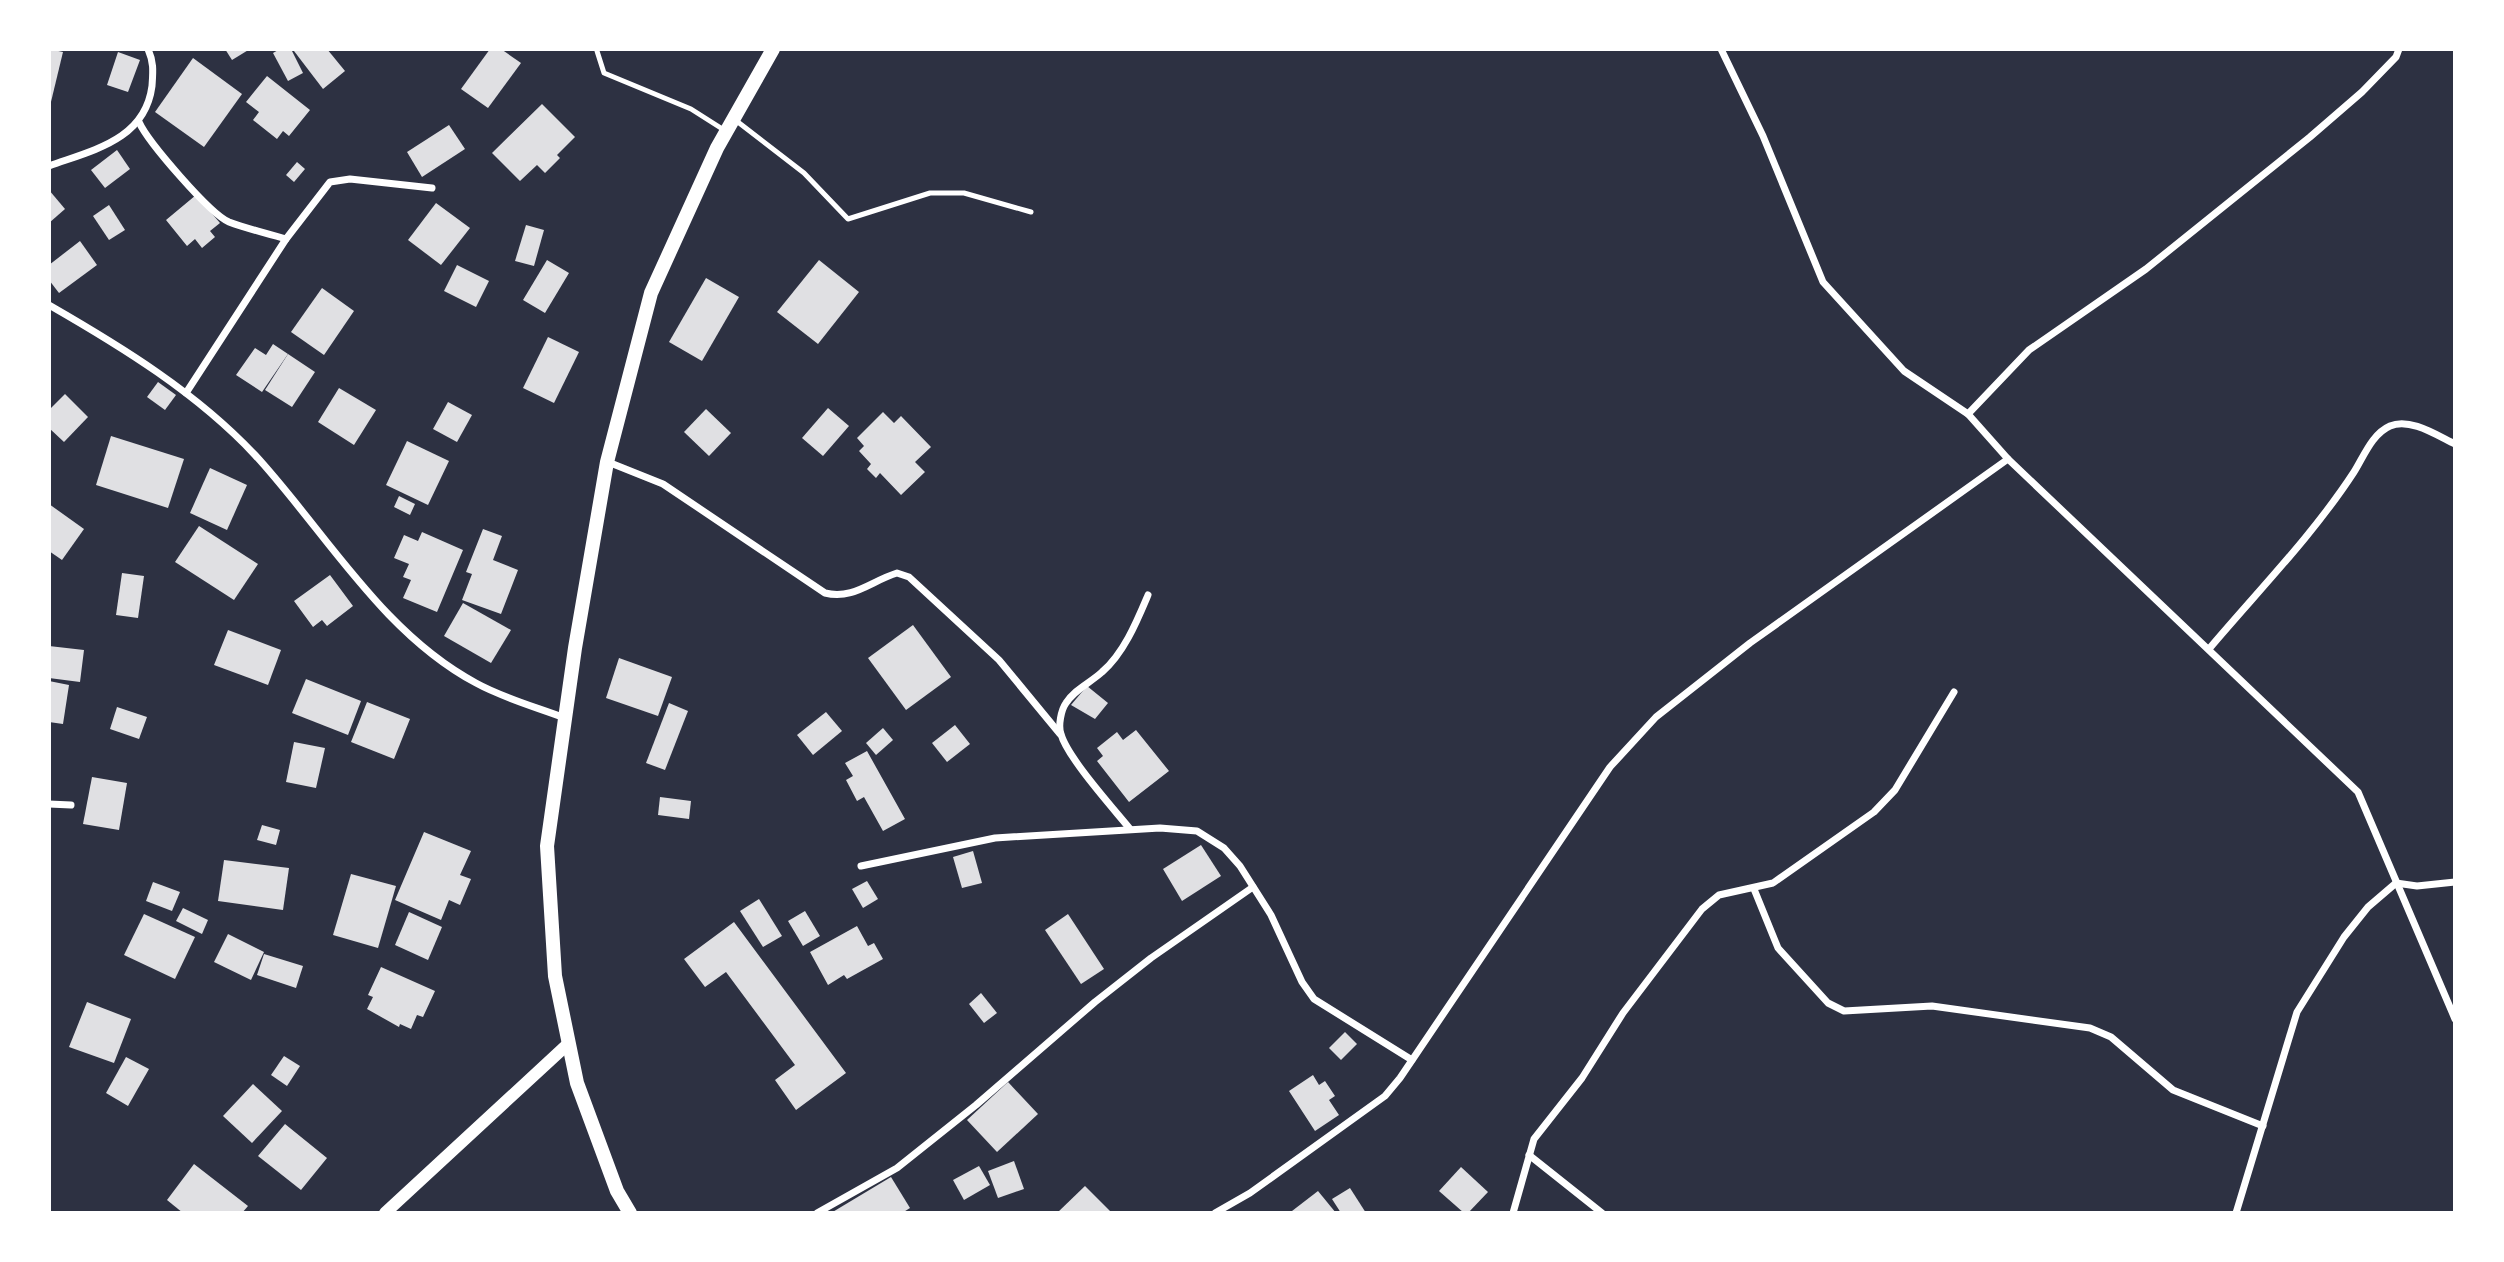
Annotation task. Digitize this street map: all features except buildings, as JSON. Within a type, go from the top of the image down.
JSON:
[{"type":"main road","points":[[630,1213],[617,1191],[577,1083],[555,976],[547,846],[607,462],[651,293],[730,125],[774,49]]},
{"type":"street","points":[[49,166],[114,142],[139,122],[150,101],[154,63],[148,49]]},
{"type":"street","points":[[1721,49],[1763,136],[1823,282],[1904,370],[1968,414],[2008,459],[2358,792],[2455,1019]]},
{"type":"street","points":[[1968,414],[2029,349],[2146,269],[2310,137],[2362,92],[2396,57],[2399,49]]},
{"type":"street","points":[[139,122],[153,144],[207,205],[226,221],[286,239]]},
{"type":"street","points":[[186,393],[321,189],[338,179],[432,188]]},
{"type":"street","points":[[49,305],[208,409],[254,454],[396,621],[436,657],[476,683],[565,718]]},
{"type":"street","points":[[2209,649],[2335,500],[2378,435],[2391,425],[2402,425],[2421,428],[2455,444]]},
{"type":"street","points":[[1215,1213],[1250,1193],[1385,1096],[1610,767],[1656,717],[1750,643],[2008,459]]},
{"type":"street","points":[[607,462],[674,491],[825,593],[839,597],[855,593],[897,573],[909,577],[999,660],[1060,734],[1130,829]]},
{"type":"street","points":[[1060,734],[1064,704],[1081,687],[1104,671],[1131,633],[1149,595]]},
{"type":"street","points":[[1513,1213],[1534,1139],[1582,1078],[1622,1013],[1702,909],[1719,895],[1773,883],[1874,812],[1895,789],[1954,692]]},
{"type":"street","points":[[49,804],[71,805]]},
{"type":"street","points":[[861,866],[995,838],[1130,829],[1197,831],[1224,848],[1253,887],[1270,915],[1302,982],[1314,999],[1412,1060]]},
{"type":"street","points":[[2236,1213],[2297,1012],[2344,937],[2368,907],[2396,883],[2417,886],[2455,882]]},
{"type":"street","points":[[817,1213],[897,1168],[976,1105],[1104,995],[1253,887]]},
{"type":"street","points":[[1754,889],[1778,948],[1828,1003],[1844,1011],[1932,1006],[2090,1028],[2111,1037],[2173,1090],[2263,1126]]},
{"type":"street","points":[[385,1213],[569,1043]]},
{"type":"street","points":[[1529,1155],[1602,1213]]},
{"type":"lane","points":[[597,51],[604,73],[730,125],[804,173],[848,219],[930,193],[964,193],[1031,212]]}]
